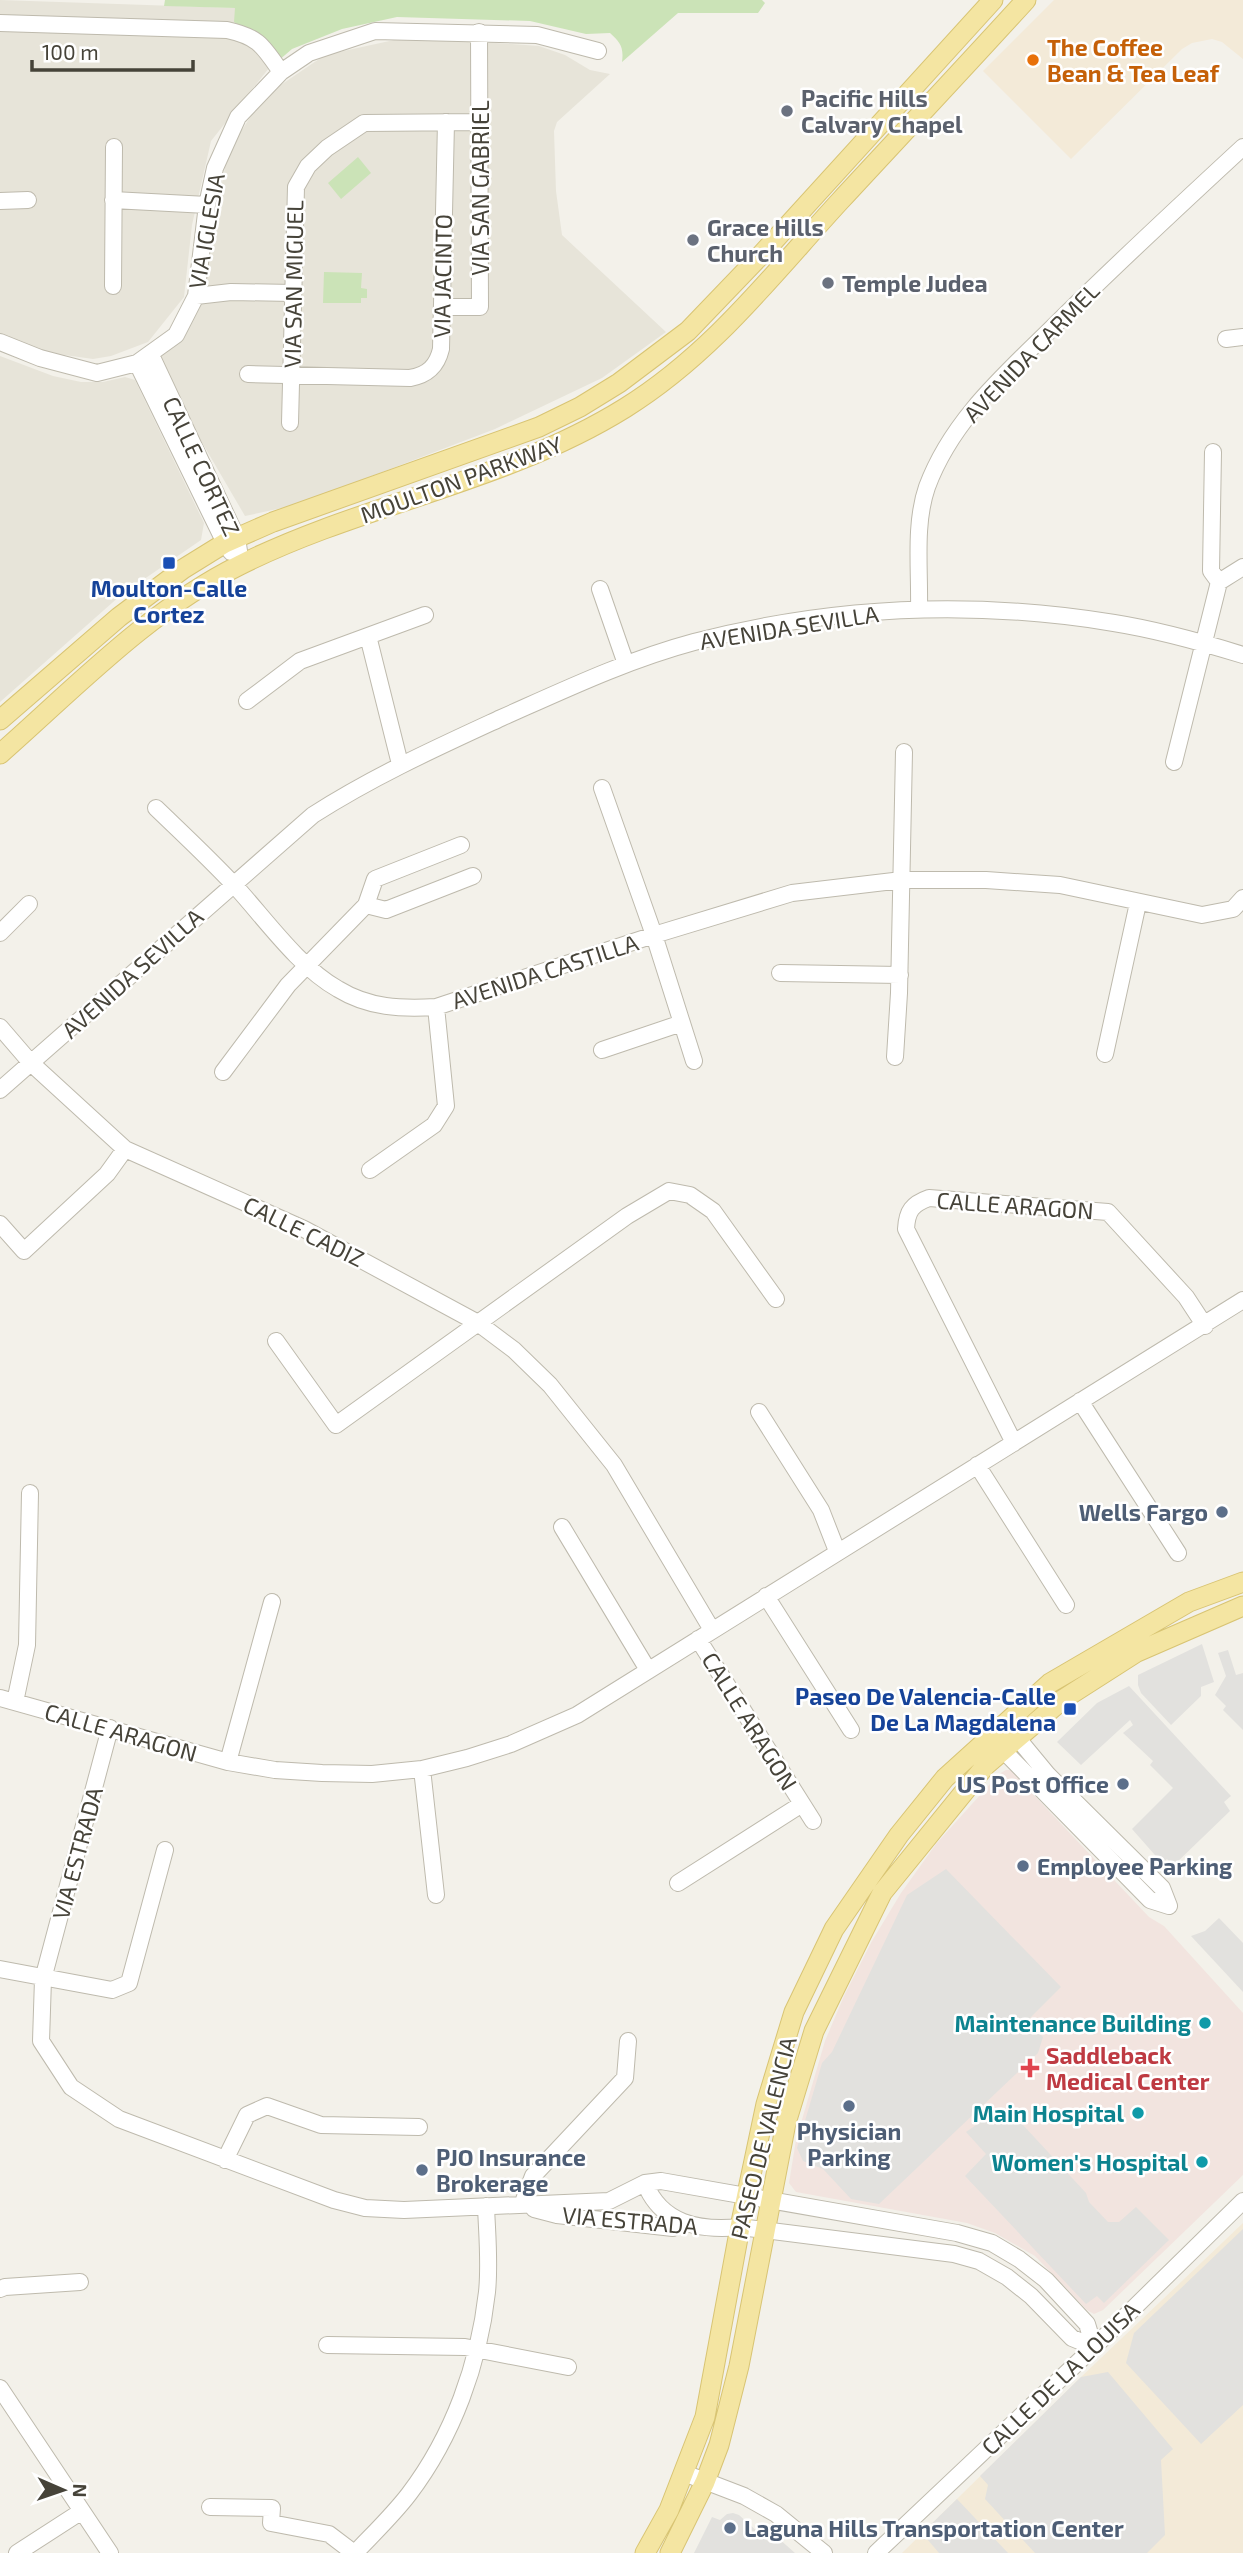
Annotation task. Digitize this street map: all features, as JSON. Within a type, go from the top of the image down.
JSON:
[{"type":"main road","name":"MOULTON PARKWAY","points":[[0,720],[136,604],[183,569],[231,541],[313,507],[539,427],[580,407],[654,359],[688,331],[727,292],[993,0]]},
{"type":"main road","name":"MOULTON PARKWAY","points":[[0,754],[151,622],[241,564],[317,532],[524,460],[570,439],[627,407],[691,360],[721,334],[1026,0]]},
{"type":"main road","points":[[820,190],[840,202]]},
{"type":"main road","name":"PASEO DE VALENCIA","points":[[670,2553],[705,2482],[719,2445],[739,2367],[786,2123],[814,2031],[882,1893],[1050,1683],[1189,1602],[1243,1582]]},
{"type":"main road","name":"PASEO DE VALENCIA","points":[[645,2553],[669,2510],[709,2401],[745,2197],[766,2104],[799,2002],[834,1929],[891,1846],[945,1778],[1138,1652],[1243,1606]]},
{"type":"street","points":[[0,23],[227,30],[249,35],[263,47],[281,72]]},
{"type":"street","name":"VIA IGLESIA","points":[[0,342],[40,358],[97,373],[144,359],[176,335],[195,296],[207,205],[215,168],[238,117],[281,72],[309,53],[375,31],[537,35],[598,51]]},
{"type":"street","name":"VIA SAN GABRIEL","points":[[442,307],[480,307],[480,32]]},
{"type":"street","name":"VIA SAN MIGUEL","points":[[290,424],[296,187],[308,166],[327,148],[365,123],[480,121]]},
{"type":"street","name":"VIA JACINTO","points":[[248,374],[399,378],[422,375],[434,367],[440,354],[446,122]]},
{"type":"street","points":[[113,286],[114,147]]},
{"type":"street","name":"AVENIDA CARMEL","points":[[919,609],[920,528],[926,490],[957,429],[976,403],[1071,308],[1243,147]]},
{"type":"street","points":[[113,200],[207,205]]},
{"type":"street","points":[[0,201],[28,201]]},
{"type":"street","points":[[195,296],[231,292],[293,293]]},
{"type":"street","points":[[1226,339],[1243,337]]},
{"type":"street","name":"CALLE CORTEZ","points":[[144,359],[241,564]]},
{"type":"street","points":[[1213,452],[1211,571],[1219,582]]},
{"type":"street","points":[[1174,762],[1219,582],[1243,567]]},
{"type":"street","points":[[600,589],[626,664]]},
{"type":"street","name":"AVENIDA SEVILLA","points":[[0,1090],[313,815],[356,787],[400,764],[626,664],[692,643],[761,627],[843,614],[919,609],[986,609],[1116,623],[1243,655]]},
{"type":"street","points":[[247,701],[300,661],[425,615]]},
{"type":"street","points":[[369,636],[400,764]]},
{"type":"street","points":[[895,1057],[900,975],[904,752]]},
{"type":"street","name":"AVENIDA CASTILLA","points":[[602,788],[654,935],[694,1061]]},
{"type":"street","points":[[156,808],[233,884]]},
{"type":"street","points":[[223,1072],[288,985],[366,905],[376,878],[461,845]]},
{"type":"street","points":[[366,905],[386,910],[473,876]]},
{"type":"street","name":"AVENIDA CASTILLA","points":[[233,884],[307,966],[338,990],[374,1005],[402,1009],[436,1007],[792,893],[902,880],[985,880],[1060,885],[1202,915],[1233,909],[1243,898]]},
{"type":"street","points":[[1105,1054],[1138,903]]},
{"type":"street","points":[[0,933],[29,904]]},
{"type":"street","points":[[780,973],[900,975]]},
{"type":"street","name":"AVENIDA CASTILLA","points":[[370,1170],[434,1125],[446,1106],[436,1007]]},
{"type":"street","points":[[602,1050],[681,1023]]},
{"type":"street","points":[[0,1027],[31,1063]]},
{"type":"street","name":"CALLE CADIZ","points":[[31,1063],[125,1149],[304,1229],[478,1323],[514,1350],[585,1425],[614,1465],[705,1634]]},
{"type":"street","points":[[0,1224],[24,1251],[107,1174],[125,1149]]},
{"type":"street","points":[[276,1341],[336,1425],[619,1221],[668,1191],[691,1195],[713,1211],[776,1299]]},
{"type":"street","name":"CALLE ARAGON","points":[[1014,1443],[906,1228],[907,1214],[916,1202],[929,1198],[1108,1212],[1186,1297],[1205,1326]]},
{"type":"street","name":"CALLE ARAGON","points":[[30,1493],[27,1645],[7,1700],[228,1762],[275,1770],[372,1774],[422,1769],[511,1744],[577,1715],[1243,1300]]},
{"type":"street","points":[[1080,1401],[1178,1553]]},
{"type":"street","points":[[760,1412],[821,1510],[837,1551]]},
{"type":"street","points":[[977,1465],[1066,1605]]},
{"type":"street","points":[[562,1527],[648,1670]]},
{"type":"street","points":[[766,1596],[851,1730]]},
{"type":"street","name":"CALLE ARAGON","points":[[228,1762],[272,1602]]},
{"type":"street","name":"CALLE ARAGON","points":[[705,1634],[813,1821]]},
{"type":"street","name":"VIA ESTRADA","points":[[110,1728],[43,1979],[41,2041],[71,2087],[119,2119],[334,2200],[365,2208],[404,2210],[608,2201],[645,2183],[660,2181],[930,2227],[992,2244],[1019,2259],[1046,2280],[1087,2324],[1094,2347]]},
{"type":"street","points":[[1005,1737],[1048,1775],[1162,1888],[1169,1906],[1150,1900],[1005,1737]]},
{"type":"street","points":[[422,1769],[436,1895]]},
{"type":"street","name":"CALLE ARAGON","points":[[678,1883],[802,1804]]},
{"type":"street","points":[[0,1969],[112,1990],[129,1983],[165,1850]]},
{"type":"street","points":[[522,2205],[533,2176],[625,2078],[628,2041]]},
{"type":"street","points":[[225,2160],[247,2115],[267,2106],[321,2125],[419,2127]]},
{"type":"street","points":[[645,2183],[656,2205],[679,2221]]},
{"type":"street","name":"CALLE DE LA LOUISA","points":[[876,2553],[1094,2347],[1243,2201]]},
{"type":"street","name":"VIA ESTRADA","points":[[522,2205],[557,2215],[673,2228],[679,2221],[720,2229],[740,2227],[954,2254],[979,2260],[1031,2296],[1072,2339],[1094,2347]]},
{"type":"street","points":[[210,2507],[272,2508],[271,2523],[329,2534],[355,2553],[409,2494],[455,2414],[477,2348],[487,2289],[486,2206]]},
{"type":"street","points":[[0,2289],[80,2282]]},
{"type":"street","points":[[327,2345],[477,2348],[568,2367]]},
{"type":"street","points":[[0,2388],[110,2553]]},
{"type":"street","points":[[684,2473],[744,2496],[776,2514],[824,2553]]},
{"type":"street","points":[[17,2553],[82,2511]]},
{"type":"shaded area","points":[[0,0],[235,8],[261,38],[269,68],[211,141],[192,225],[184,297],[148,342],[111,356],[93,359],[43,352],[0,335]]},
{"type":"shaded area","points":[[1054,0],[1243,0],[1243,59],[1222,42],[1212,39],[1192,43],[1182,49],[1071,159],[983,71]]},
{"type":"shaded area","points":[[408,37],[539,46],[565,55],[590,70],[610,74],[557,122],[554,131],[556,191],[562,235],[666,332],[602,378],[495,429],[296,505],[245,516],[151,355],[197,311],[228,152],[263,97],[325,55]]},
{"type":"shaded area","points":[[0,356],[53,376],[81,382],[103,382],[125,377],[135,380],[204,523],[201,540],[121,595],[0,702]]},
{"type":"shaded area","points":[[1202,1644],[1214,1682],[1201,1687],[1201,1696],[1171,1725],[1141,1693],[1138,1675]]},
{"type":"shaded area","points":[[1228,1650],[1236,1675],[1243,1673],[1243,1730],[1223,1710],[1226,1706],[1215,1695],[1226,1676],[1218,1653]]},
{"type":"shaded area","points":[[1129,1686],[1231,1796],[1224,1802],[1230,1811],[1173,1866],[1167,1859],[1162,1863],[1132,1829],[1173,1788],[1150,1765],[1153,1761],[1123,1733],[1133,1725],[1130,1720],[1081,1765],[1057,1742],[1097,1703]]},
{"type":"shaded area","name":"Saddleback Medical Center","points":[[1006,1770],[1015,1775],[1149,1917],[1164,1926],[1243,2013],[1243,2175],[1103,2310],[1094,2314],[1035,2256],[995,2233],[967,2223],[796,2192],[789,2183],[796,2140],[825,2041],[872,1941],[901,1893],[936,1844],[999,1774]]},
{"type":"shaded area","points":[[946,1869],[1061,1987],[1027,2021],[1043,2037],[1038,2053],[879,2204],[851,2199],[823,2169],[803,2161],[797,2148],[822,2063],[832,2052],[907,1895]]},
{"type":"shaded area","points":[[1219,1918],[1243,1943],[1243,1992],[1191,1936],[1205,1931]]},
{"type":"shaded area","points":[[1005,2108],[1086,2193],[1089,2202],[1108,2222],[1119,2222],[1136,2207],[1169,2240],[1104,2303],[1097,2296],[1086,2304],[965,2176],[986,2154],[966,2132],[999,2109]]},
{"type":"shaded area","points":[[1243,2223],[1243,2553],[902,2553],[1081,2377]]},
{"type":"shaded area","points":[[1243,2229],[1243,2405],[1201,2444],[1126,2363],[1134,2333]]},
{"type":"shaded area","points":[[1108,2372],[1173,2449],[1161,2460],[1165,2535],[1147,2553],[1035,2553],[985,2499],[988,2485],[980,2476],[1081,2377]]},
{"type":"shaded area","points":[[957,2499],[1008,2553],[939,2553],[922,2533]]},
{"type":"shaded area","name":"Laguna Hills Transportation Center","points":[[733,2513],[739,2515],[770,2543],[777,2537],[795,2553],[694,2553],[712,2517],[720,2520]]},
{"type":"green space","points":[[165,0],[762,0],[765,3],[758,13],[678,13],[622,62],[620,45],[610,33],[586,34],[530,21],[397,17],[342,29],[292,49],[278,61],[261,38],[234,22],[235,8],[164,6]]},
{"type":"green space","points":[[358,157],[371,173],[341,199],[328,183]]},
{"type":"green space","points":[[324,272],[362,273],[361,288],[367,289],[367,298],[361,298],[361,303],[323,303]]},
{"type":"place","name":"The Coffee Bean & Tea Leaf","points":[[1033,60]]},
{"type":"place","name":"Pacific Hills Calvary Chapel","points":[[787,111]]},
{"type":"place","name":"Grace Hills Church","points":[[693,240]]},
{"type":"place","name":"Temple Judea","points":[[828,283]]},
{"type":"place","name":"Moulton-Calle Cortez","points":[[169,563]]},
{"type":"place","name":"Wells Fargo","points":[[1222,1512]]},
{"type":"place","name":"Paseo De Valencia-Calle De La Magdalena","points":[[1070,1709]]},
{"type":"place","name":"US Post Office","points":[[1123,1784]]},
{"type":"place","name":"Employee Parking","points":[[1023,1866]]},
{"type":"place","name":"Maintenance Building","points":[[1205,2023]]},
{"type":"place","name":"Saddleback Medical Center","points":[[1030,2068]]},
{"type":"place","name":"Physician Parking","points":[[849,2106]]},
{"type":"place","name":"Main Hospital","points":[[1138,2113]]},
{"type":"place","name":"Women's Hospital","points":[[1202,2162]]},
{"type":"place","name":"PJO Insurance Brokerage","points":[[422,2170]]},
{"type":"place","name":"Laguna Hills Transportation Center","points":[[730,2528]]}]
